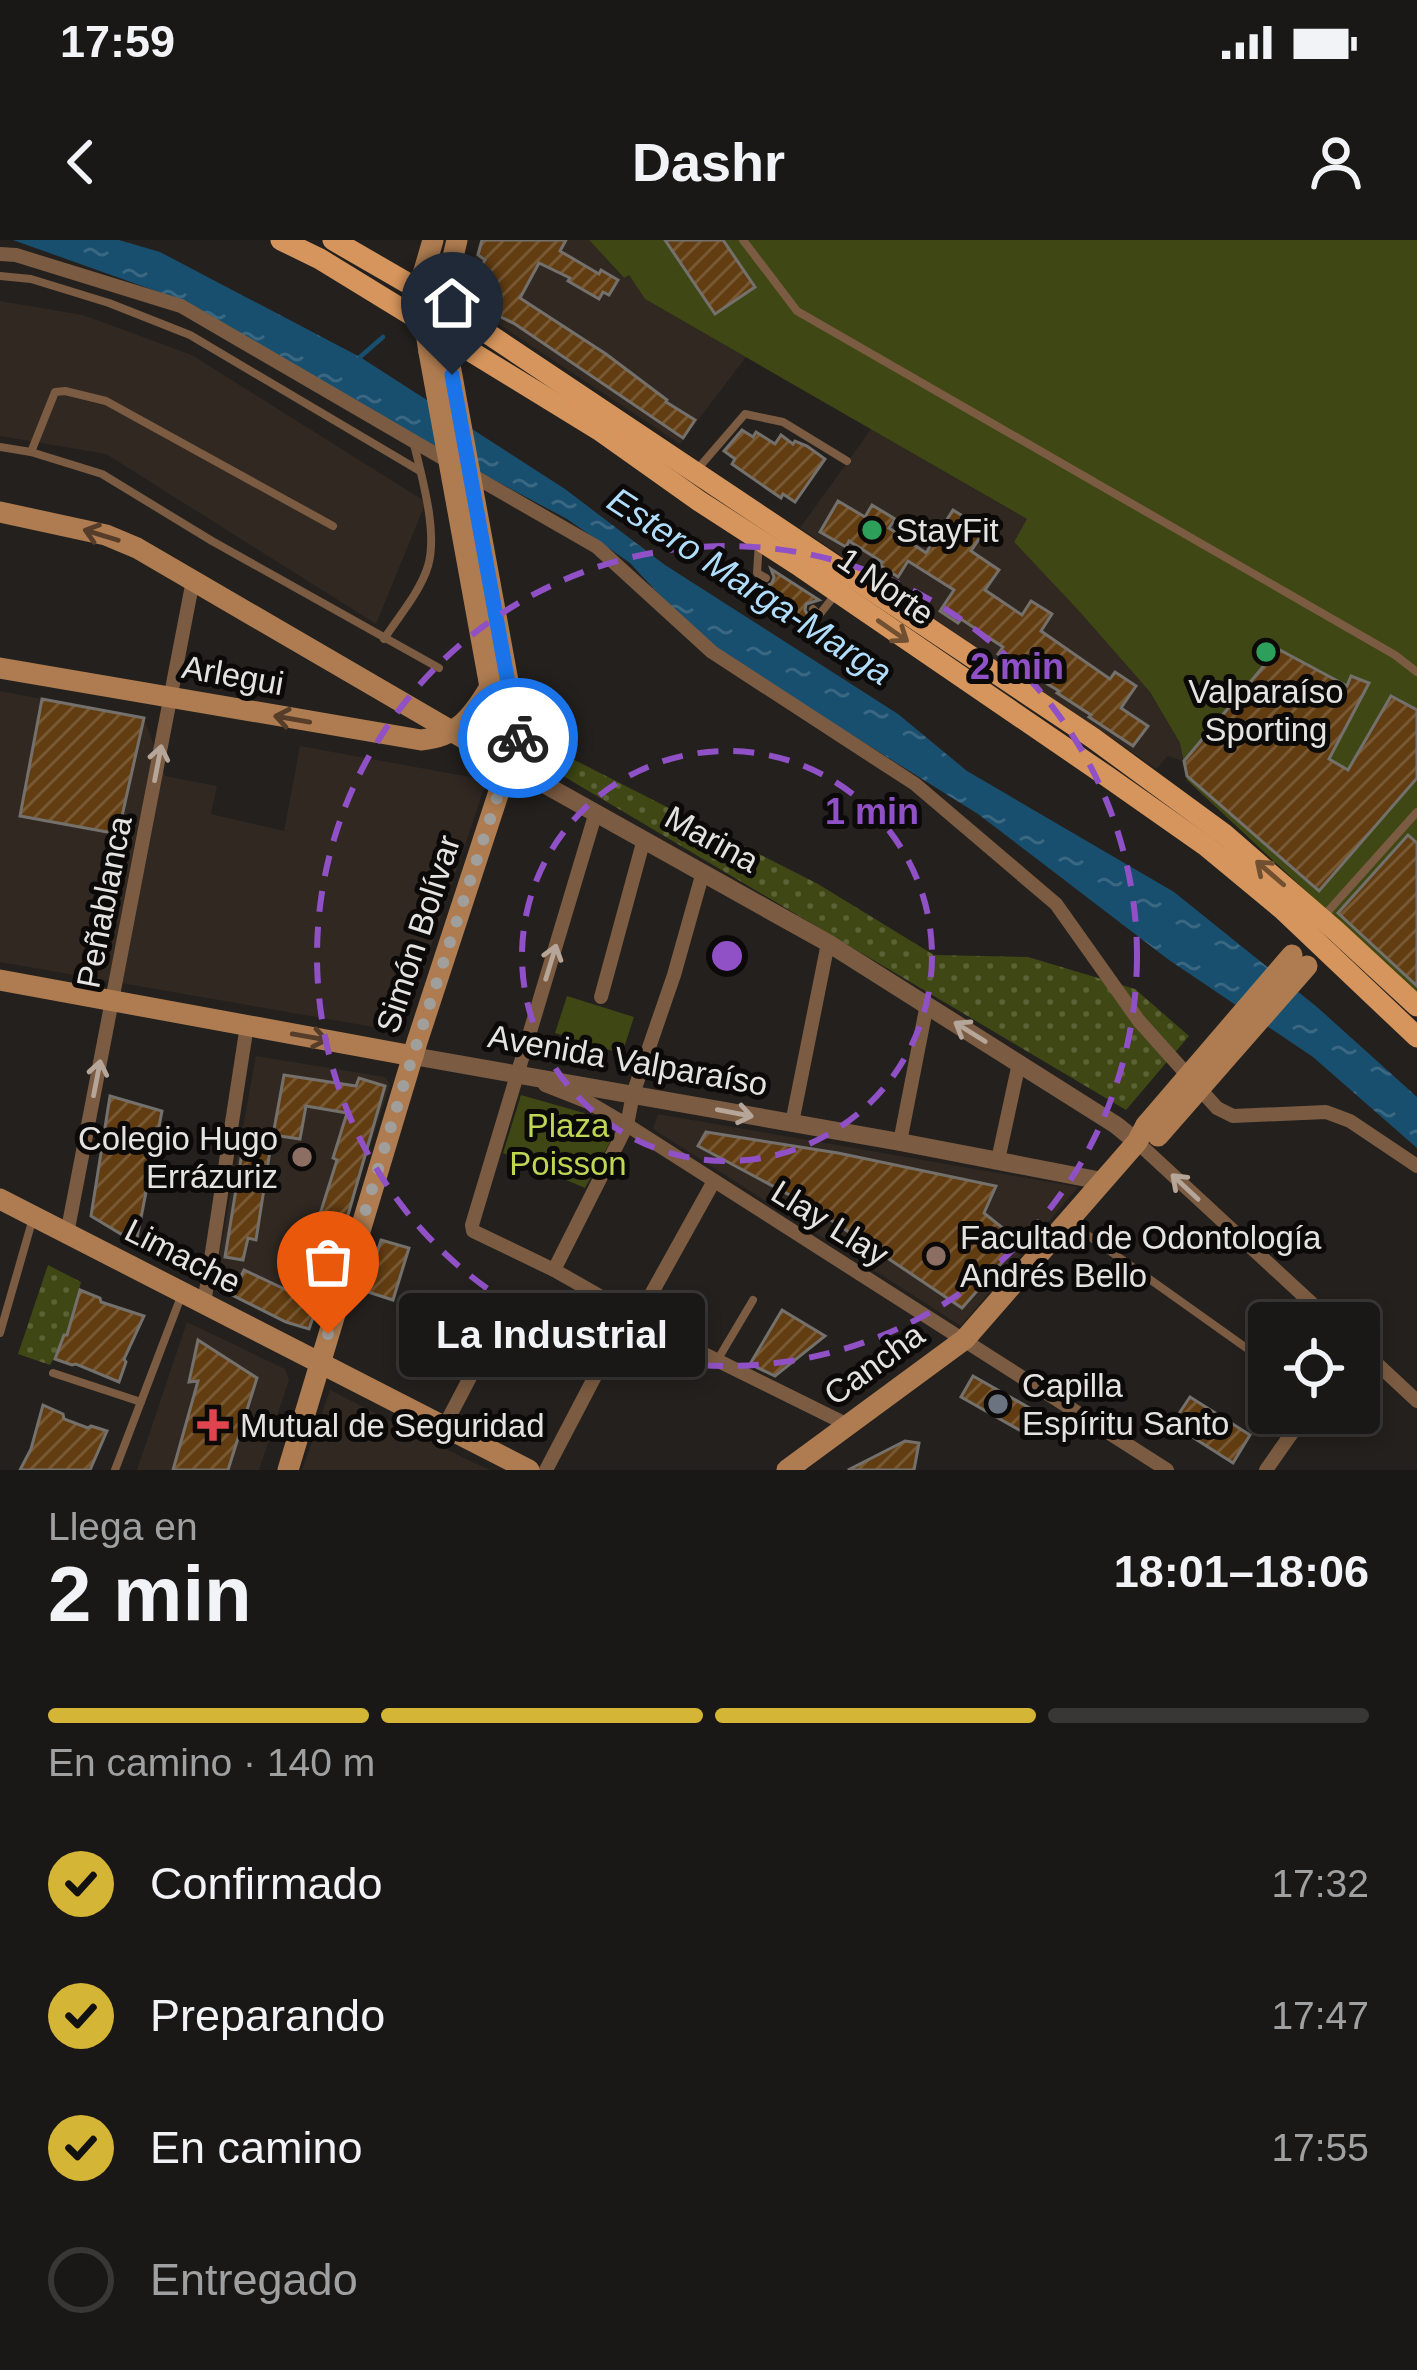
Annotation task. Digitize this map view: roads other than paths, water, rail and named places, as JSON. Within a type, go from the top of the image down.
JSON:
[{"type":"main road","name":"1 Norte","points":[[281,240],[583,419],[1206,846],[1315,927]]},
{"type":"main road","name":"1 Norte","points":[[333,240],[442,303],[1093,738],[1224,834],[1315,927],[1330,953],[1417,1037]]},
{"type":"main road","points":[[433,240],[419,288],[428,352],[500,742],[514,758]]},
{"type":"main road","points":[[458,240],[442,303],[514,758]]},
{"type":"main road","name":"Marina","points":[[0,512],[106,535],[136,548],[514,758]]},
{"type":"main road","name":"Arlegui","points":[[0,668],[408,739],[434,739],[461,726]]},
{"type":"main road","points":[[461,726],[490,687]]},
{"type":"main road","name":"Simón Bolívar","points":[[288,1470],[413,1055],[514,758]]},
{"type":"main road","points":[[1330,953],[1312,961],[1299,960],[1315,927],[1329,943],[1388,979],[1417,1006]]},
{"type":"main road","name":"Cancha","points":[[787,1470],[965,1339],[1299,960]]},
{"type":"main road","name":"Avenida Valparaíso","points":[[0,980],[413,1055]]},
{"type":"main road","name":"Limache","points":[[0,1199],[444,1427],[493,1460],[529,1470]]},
{"type":"street","points":[[0,254],[181,306],[597,547],[712,652],[915,784],[1056,904],[1139,1021],[1217,1108],[1233,1116],[1326,1112],[1350,1120],[1417,1166]]},
{"type":"street","name":"Peñablanca","points":[[67,1234],[193,580]]},
{"type":"street","name":"Marina","points":[[514,758],[596,812],[828,943],[1121,1128],[1147,1135],[1312,1302]]},
{"type":"street","points":[[596,812],[473,1232],[635,1312],[644,1307],[714,1181]]},
{"type":"street","points":[[601,997],[644,839]]},
{"type":"street","points":[[554,1270],[627,1125],[703,872]]},
{"type":"street","points":[[792,1124],[828,943]]},
{"type":"street","points":[[900,1142],[927,1004]]},
{"type":"street","points":[[204,1304],[247,1025]]},
{"type":"street","name":"Avenida Valparaíso","points":[[413,1055],[1102,1181]]},
{"type":"street","points":[[998,1160],[1019,1063]]},
{"type":"street","name":"Llay Llay","points":[[518,1074],[588,1102],[627,1125],[1167,1470]]},
{"type":"street","points":[[444,1427],[511,1299]]},
{"type":"street","points":[[674,1339],[848,1425]]},
{"type":"street","points":[[546,1470],[603,1361]]},
{"type":"street","points":[[1380,1367],[1417,1401]]},
{"type":"street","points":[[1266,1470],[1291,1434]]},
{"type":"lane","points":[[743,240],[796,311],[1395,655],[1417,672]]},
{"type":"lane","points":[[0,276],[31,279],[190,335],[420,471]]},
{"type":"lane","points":[[31,452],[55,392],[106,400],[333,526]]},
{"type":"lane","points":[[694,473],[745,414],[783,422],[847,461]]},
{"type":"lane","points":[[385,639],[429,563],[429,511],[414,442]]},
{"type":"lane","points":[[0,447],[102,475],[439,668]]},
{"type":"lane","points":[[760,540],[757,573],[766,578]]},
{"type":"lane","points":[[813,609],[819,615],[837,592]]},
{"type":"lane","points":[[1315,927],[1417,812]]},
{"type":"lane","points":[[0,1333],[33,1216]]},
{"type":"lane","points":[[1068,1221],[1248,1349]]},
{"type":"lane","points":[[115,1470],[183,1293]]},
{"type":"lane","points":[[717,1360],[753,1300]]},
{"type":"lane","points":[[53,1372],[141,1402]]},
{"type":"water","points":[[13,240],[119,240],[160,252],[360,357],[565,489],[665,565],[898,714],[967,771],[1174,892],[1317,1007],[1417,1097],[1417,1148],[1313,1057],[1169,960],[978,814],[702,641],[630,563],[567,519],[406,433],[184,301]]},
{"type":"waterway","points":[[360,357],[383,337]]},
{"type":"place","name":"StayFit","points":[[872,530]]},
{"type":"place","name":"Valparaíso Sporting","points":[[1266,652]]},
{"type":"place","name":"Colegio Hugo Errázuriz","points":[[302,1157]]},
{"type":"place","name":"Facultad de Odontología Andrés Bello","points":[[936,1256]]},
{"type":"place","name":"La Industrial","points":[[328,1334]]},
{"type":"place","name":"Capilla Espíritu Santo","points":[[998,1404]]},
{"type":"place","name":"Mutual de Seguridad","points":[[213,1425]]},
{"type":"water label","name":"Estero Marga-Marga","points":[[750,586]]},
{"type":"park label","name":"Plaza Poisson","points":[[568,1144]]}]
